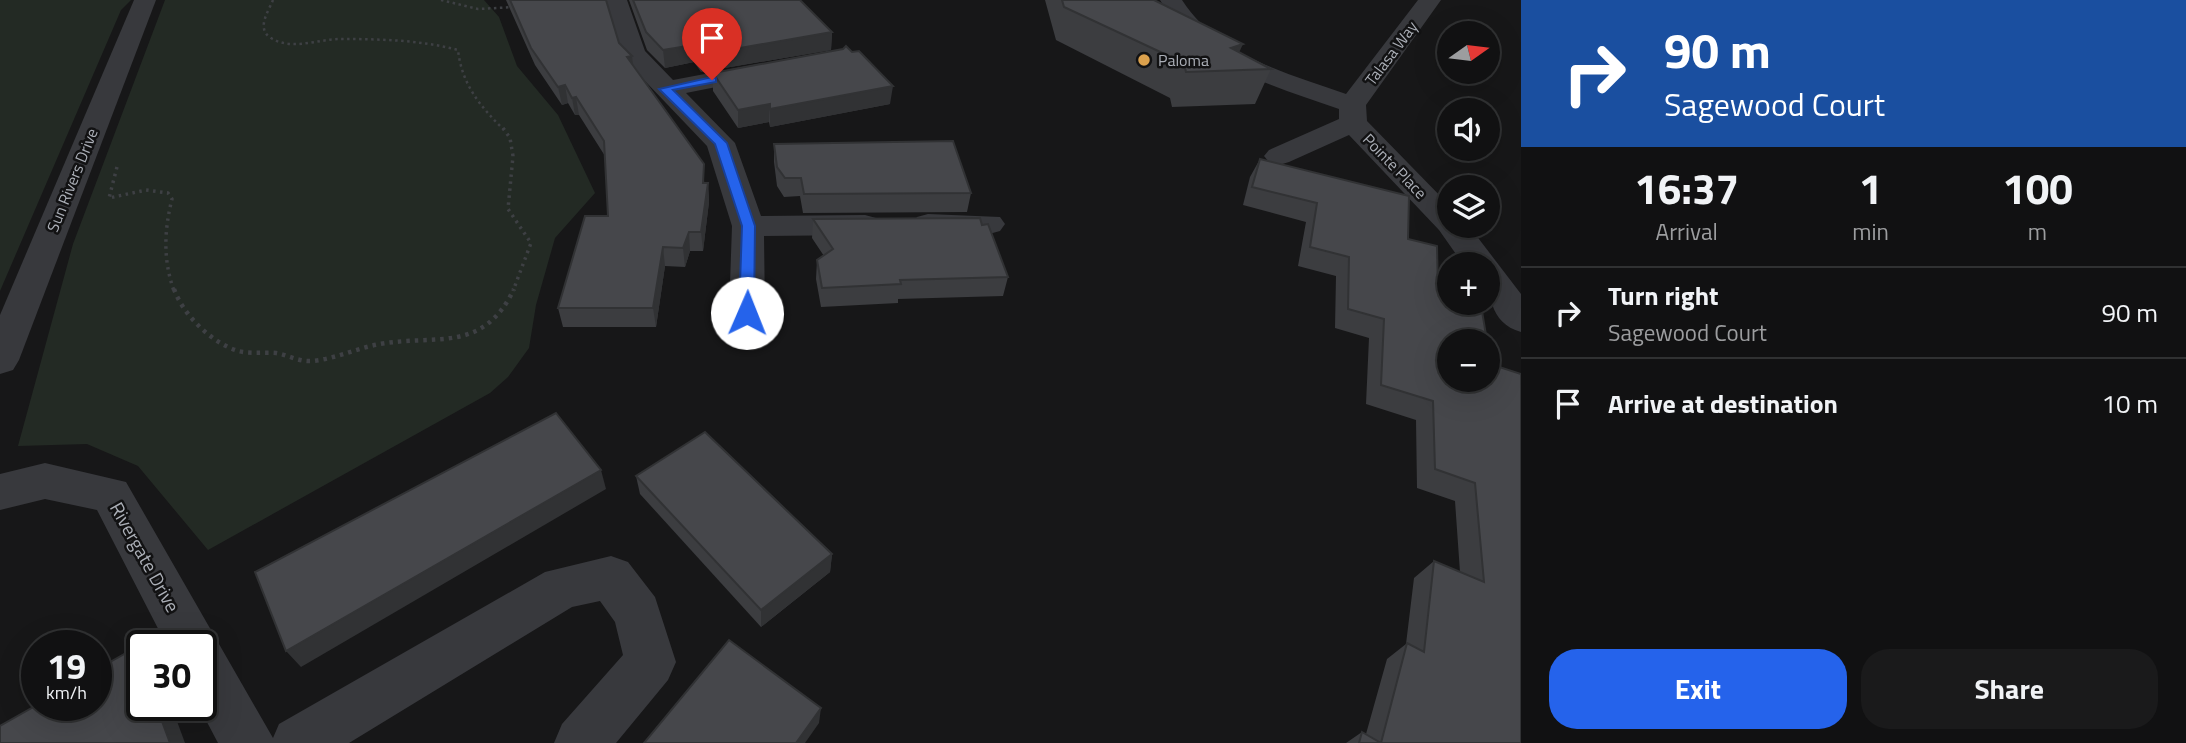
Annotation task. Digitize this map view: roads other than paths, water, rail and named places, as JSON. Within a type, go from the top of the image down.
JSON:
[{"type":"street","name":"Sun Rivers Drive","points":[[0,360],[145,0]]},
{"type":"street","points":[[616,0],[633,54],[721,143],[748,226],[747,313]]},
{"type":"street","points":[[1171,0],[1184,23],[1215,47],[1352,114]]},
{"type":"street","name":"Talasa Way","points":[[1352,114],[1430,0]]},
{"type":"street","points":[[665,89],[790,66]]},
{"type":"street","points":[[1279,156],[1352,114]]},
{"type":"street","name":"Pointe Place","points":[[1352,114],[1437,209]]},
{"type":"street","points":[[748,226],[989,224]]},
{"type":"street","points":[[1500,291],[1521,320]]},
{"type":"street","name":"Rivergate Drive","points":[[0,492],[45,481],[111,495],[185,630]]},
{"type":"street","points":[[298,743],[562,587],[611,577],[638,613],[650,663],[581,743]]},
{"type":"street","points":[[217,688],[247,743]]},
{"type":"place","name":"Paloma","points":[[1144,60]]}]
